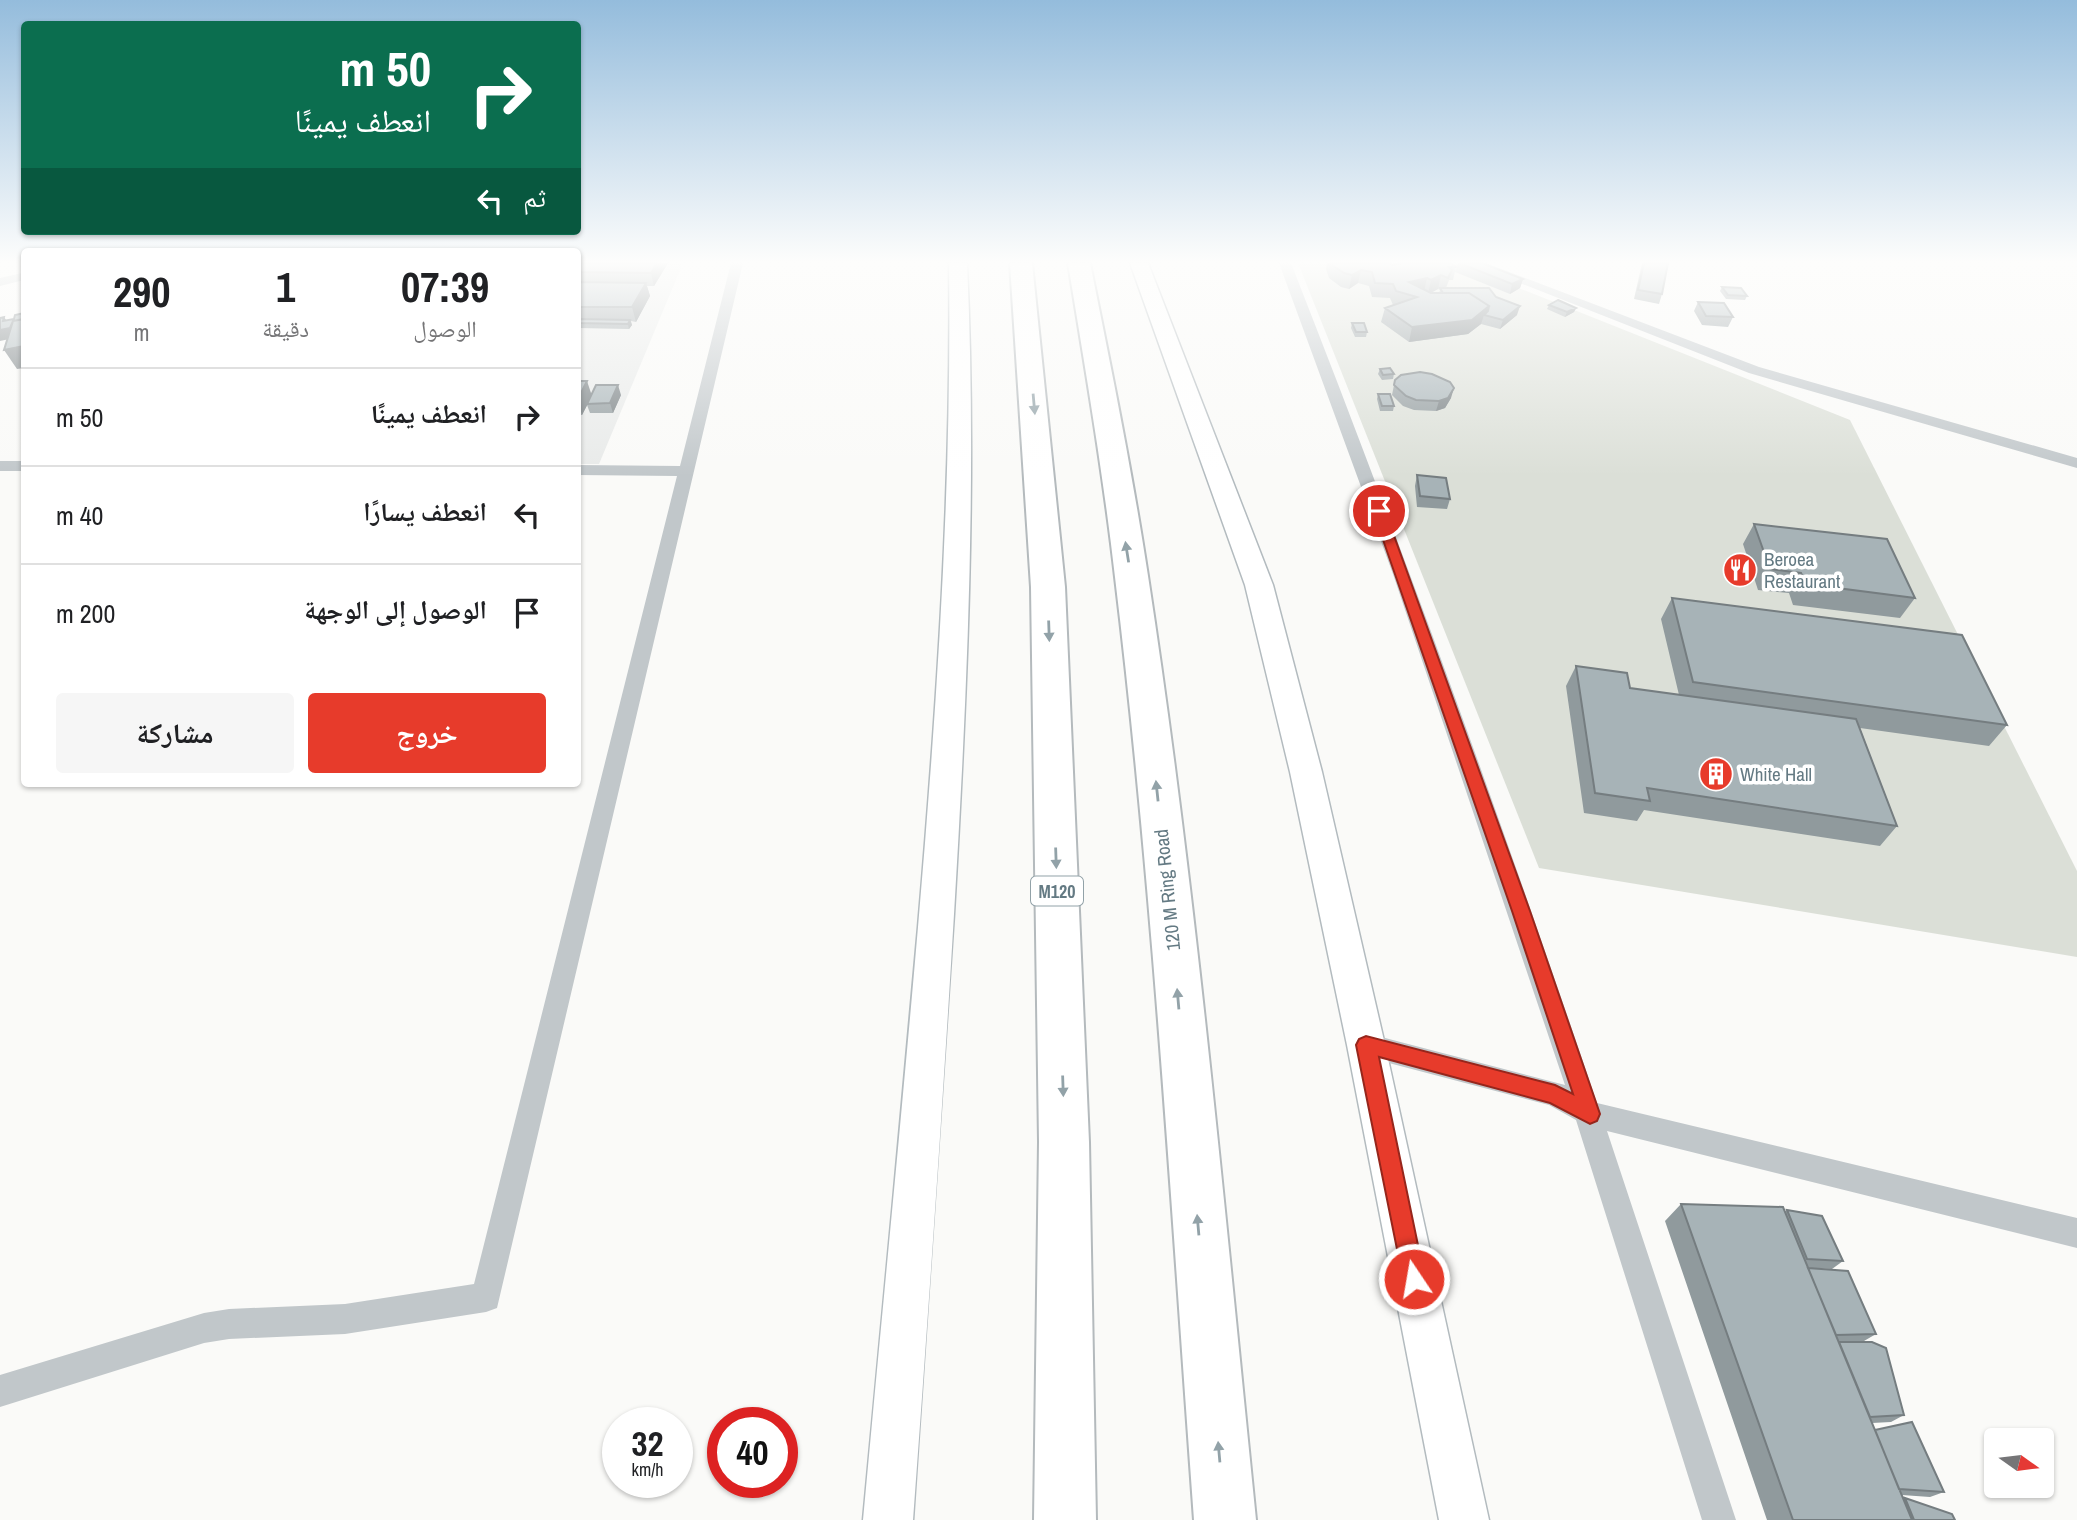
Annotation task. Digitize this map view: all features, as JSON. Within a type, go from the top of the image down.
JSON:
[{"type":"highway","name":"M120","points":[[1027,334],[1048,587],[1065,1142],[1065,1520]]},
{"type":"highway","name":"120 M Ring Road","points":[[1091,334],[1132,588],[1154,758],[1225,1520]]},
{"type":"street","points":[[0,1391],[204,1328],[229,1324],[345,1320],[486,1297],[720,334]]},
{"type":"street","points":[[888,1520],[933,980],[953,661],[960,438],[959,334]]},
{"type":"street","points":[[1165,334],[1259,585],[1306,772],[1366,1045],[1464,1520]]},
{"type":"street","points":[[1313,334],[1357,447],[1521,911],[1590,1114],[1719,1520]]},
{"type":"street","points":[[1662,334],[1754,369],[2077,463]]},
{"type":"street","points":[[0,466],[21,466]]},
{"type":"street","points":[[581,470],[688,471]]},
{"type":"street","points":[[1366,1045],[1555,1094],[1590,1114],[2077,1233]]},
{"type":"shaded area","points":[[581,334],[653,334],[599,464],[581,464]]},
{"type":"shaded area","points":[[1326,334],[1634,334],[1850,420],[2077,871],[2077,957],[1539,868]]},
{"type":"building","points":[[9,334],[21,334],[21,347],[4,350]]},
{"type":"building","points":[[1390,368],[1394,374],[1383,375],[1380,369]]},
{"type":"building","points":[[1420,372],[1450,382],[1454,388],[1448,398],[1439,401],[1416,400],[1406,396],[1394,385],[1401,375]]},
{"type":"building","points":[[581,381],[587,381],[581,393]]},
{"type":"building","points":[[596,385],[618,385],[610,403],[587,404]]},
{"type":"building","points":[[1378,394],[1390,394],[1394,406],[1382,406]]},
{"type":"building","points":[[1417,475],[1446,478],[1450,499],[1420,496]]},
{"type":"building","points":[[1754,524],[1887,539],[1915,598],[1806,584],[1801,573],[1770,569]]},
{"type":"building","points":[[1672,598],[1962,635],[2007,725],[1693,682]]},
{"type":"building","name":"White Hall","points":[[1576,666],[1627,673],[1630,688],[1856,719],[1897,826],[1647,788],[1650,801],[1595,793]]},
{"type":"building","points":[[1681,1204],[1783,1207],[1912,1520],[1793,1520]]},
{"type":"building","points":[[1787,1210],[1822,1216],[1843,1261],[1807,1259]]},
{"type":"building","points":[[1808,1268],[1848,1271],[1876,1334],[1836,1335]]},
{"type":"building","points":[[1839,1342],[1872,1342],[1886,1348],[1904,1415],[1870,1417]]},
{"type":"building","points":[[1912,1422],[1944,1492],[1899,1489],[1875,1430]]},
{"type":"building","points":[[1905,1498],[1952,1514],[1955,1520],[1914,1520]]},
{"type":"place","name":"Beroea Restaurant","points":[[1740,570]]},
{"type":"place","name":"White Hall","points":[[1716,774]]},
{"type":"route","points":[[1379,511],[1590,1114],[1555,1094],[1366,1045],[1414,1279]]}]
